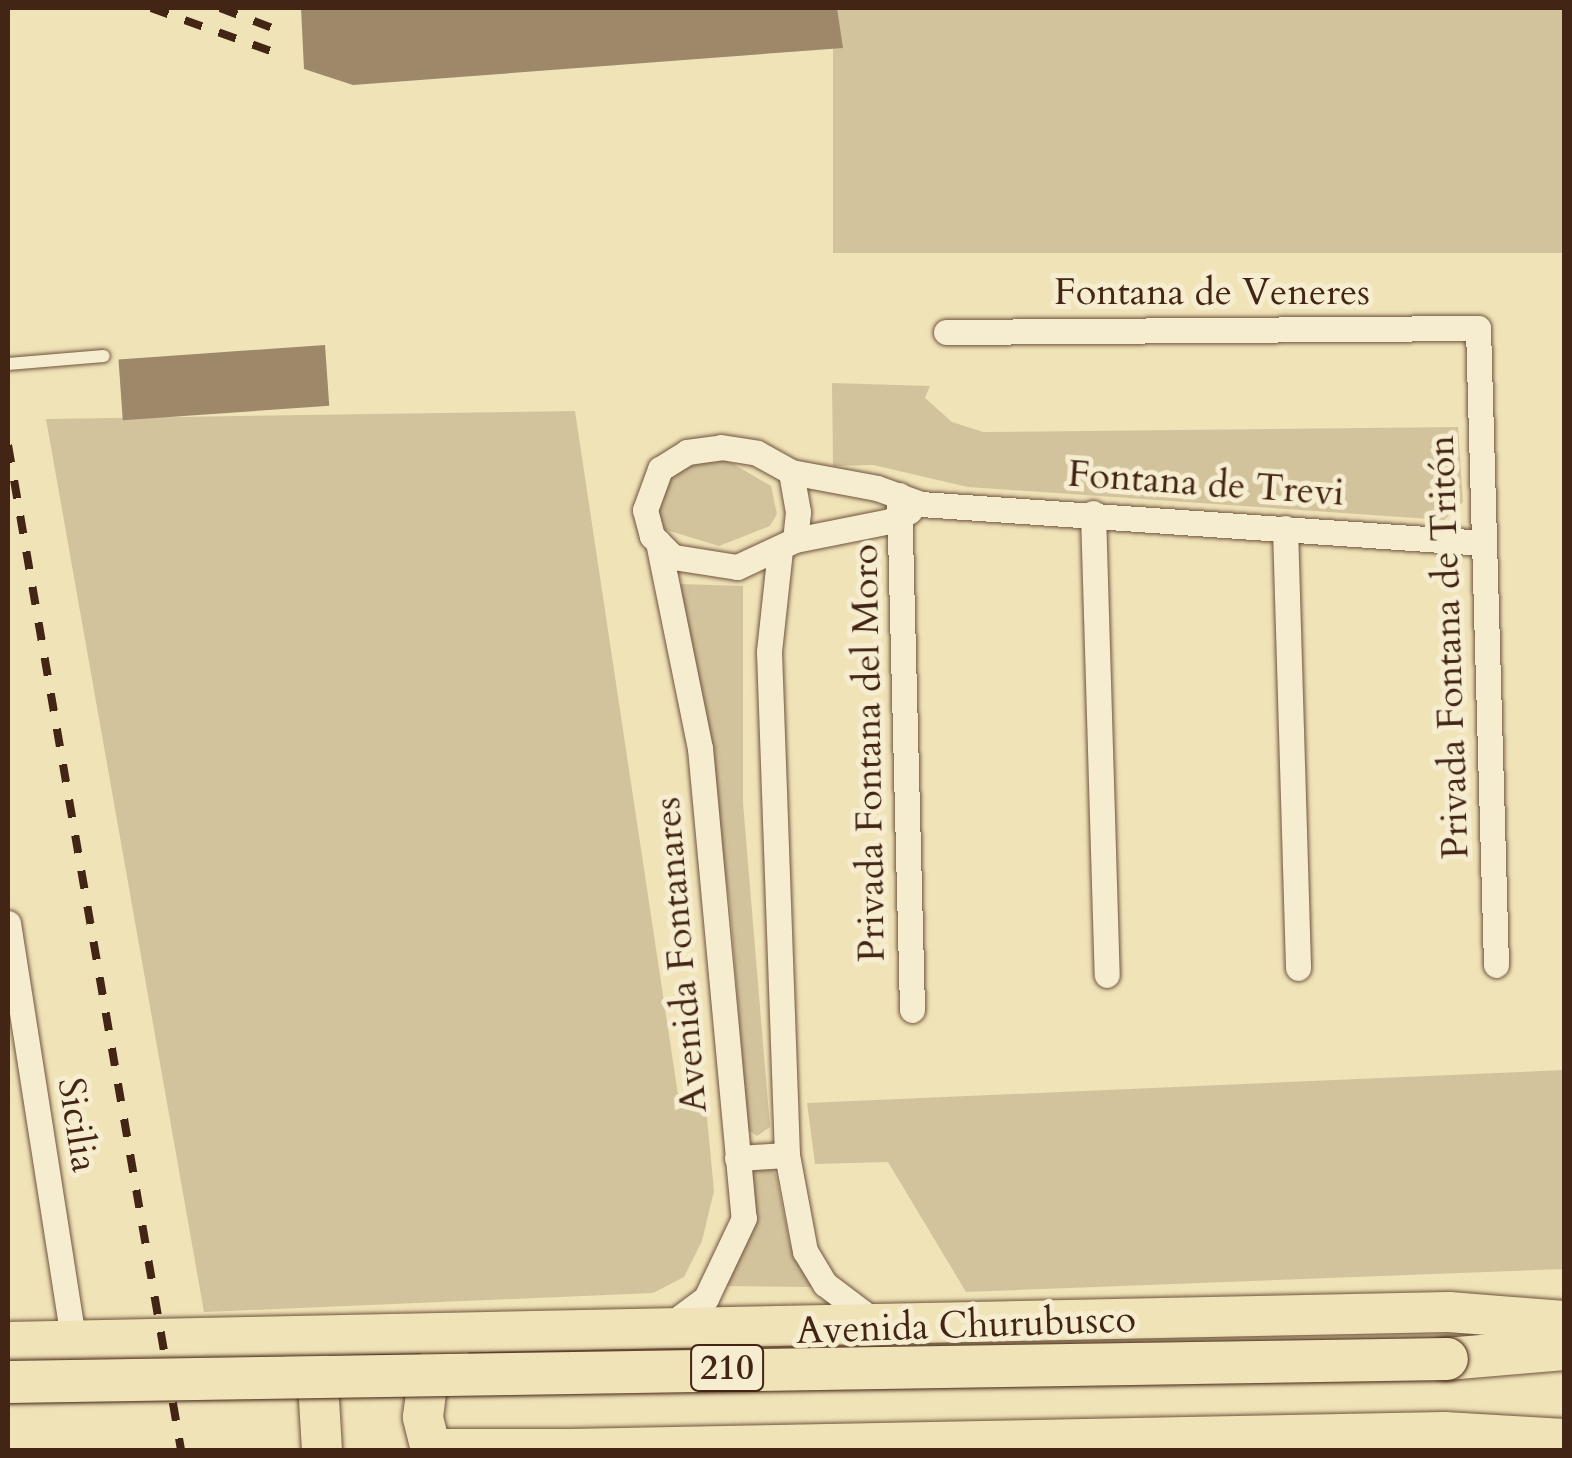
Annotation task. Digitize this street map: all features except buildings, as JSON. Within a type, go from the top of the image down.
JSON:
[{"type":"highway","name":"Avenida Churubusco","points":[[8,1380],[1446,1359],[1564,1349]]},
{"type":"highway","name":"210","points":[[441,1450],[1313,1435],[1564,1440]]},
{"type":"main road","name":"Avenida Churubusco","points":[[41,1341],[294,1334],[887,1329],[1449,1312],[1564,1322]]},
{"type":"main road","points":[[294,1334],[318,1383],[322,1450]]},
{"type":"main road","points":[[431,1450],[423,1417],[428,1378],[444,1352],[468,1334]]},
{"type":"main road","points":[[8,1380],[41,1341]]},
{"type":"street","name":"Fontana de Veneres","points":[[946,332],[1478,328]]},
{"type":"street","name":"Privada Fontana de Tritón","points":[[1478,328],[1496,964]]},
{"type":"street","points":[[721,447],[757,454],[791,472],[907,505],[737,566],[673,556],[658,542],[645,510],[649,486],[660,469],[687,452],[721,447]]},
{"type":"street","points":[[791,472],[798,512],[787,545],[769,652],[788,1156],[805,1251],[826,1284],[887,1329]]},
{"type":"street","name":"Fontana de Trevi","points":[[907,505],[1094,513],[1484,543]]},
{"type":"street","name":"Privada Fontana del Moro","points":[[907,505],[912,1010]]},
{"type":"street","points":[[1094,513],[1107,975]]},
{"type":"street","points":[[1285,528],[1298,968]]},
{"type":"street","name":"Avenida Fontanares","points":[[658,542],[700,748],[744,1218],[730,1259],[706,1298],[658,1333]]},
{"type":"street","name":"Sicilia","points":[[8,923],[41,1341]]},
{"type":"street","points":[[737,1158],[788,1156]]},
{"type":"lane","points":[[8,364],[104,356]]},
{"type":"shaded area","points":[[833,8],[1564,8],[1564,253],[833,253]]},
{"type":"shaded area","points":[[832,383],[930,386],[925,398],[952,422],[983,432],[1458,427],[1463,502],[1444,520],[968,487],[873,465],[833,466]]},
{"type":"shaded area","points":[[575,411],[680,1108],[706,1108],[714,1191],[702,1241],[684,1277],[653,1293],[204,1312],[46,419]]},
{"type":"shaded area","points":[[725,459],[771,486],[777,514],[770,526],[719,546],[663,529],[654,518],[655,486],[685,465]]},
{"type":"shaded area","points":[[680,584],[743,586],[743,803],[770,1127],[757,1136],[748,1130],[730,905]]},
{"type":"shaded area","points":[[1564,1070],[1564,1269],[966,1292],[888,1162],[815,1164],[807,1103]]},
{"type":"shaded area","points":[[759,1166],[771,1167],[776,1175],[790,1245],[812,1287],[725,1286],[745,1244],[750,1177]]},
{"type":"railway","points":[[151,8],[273,52]]},
{"type":"railway","points":[[220,8],[285,33]]},
{"type":"railway","points":[[8,445],[181,1450]]}]
